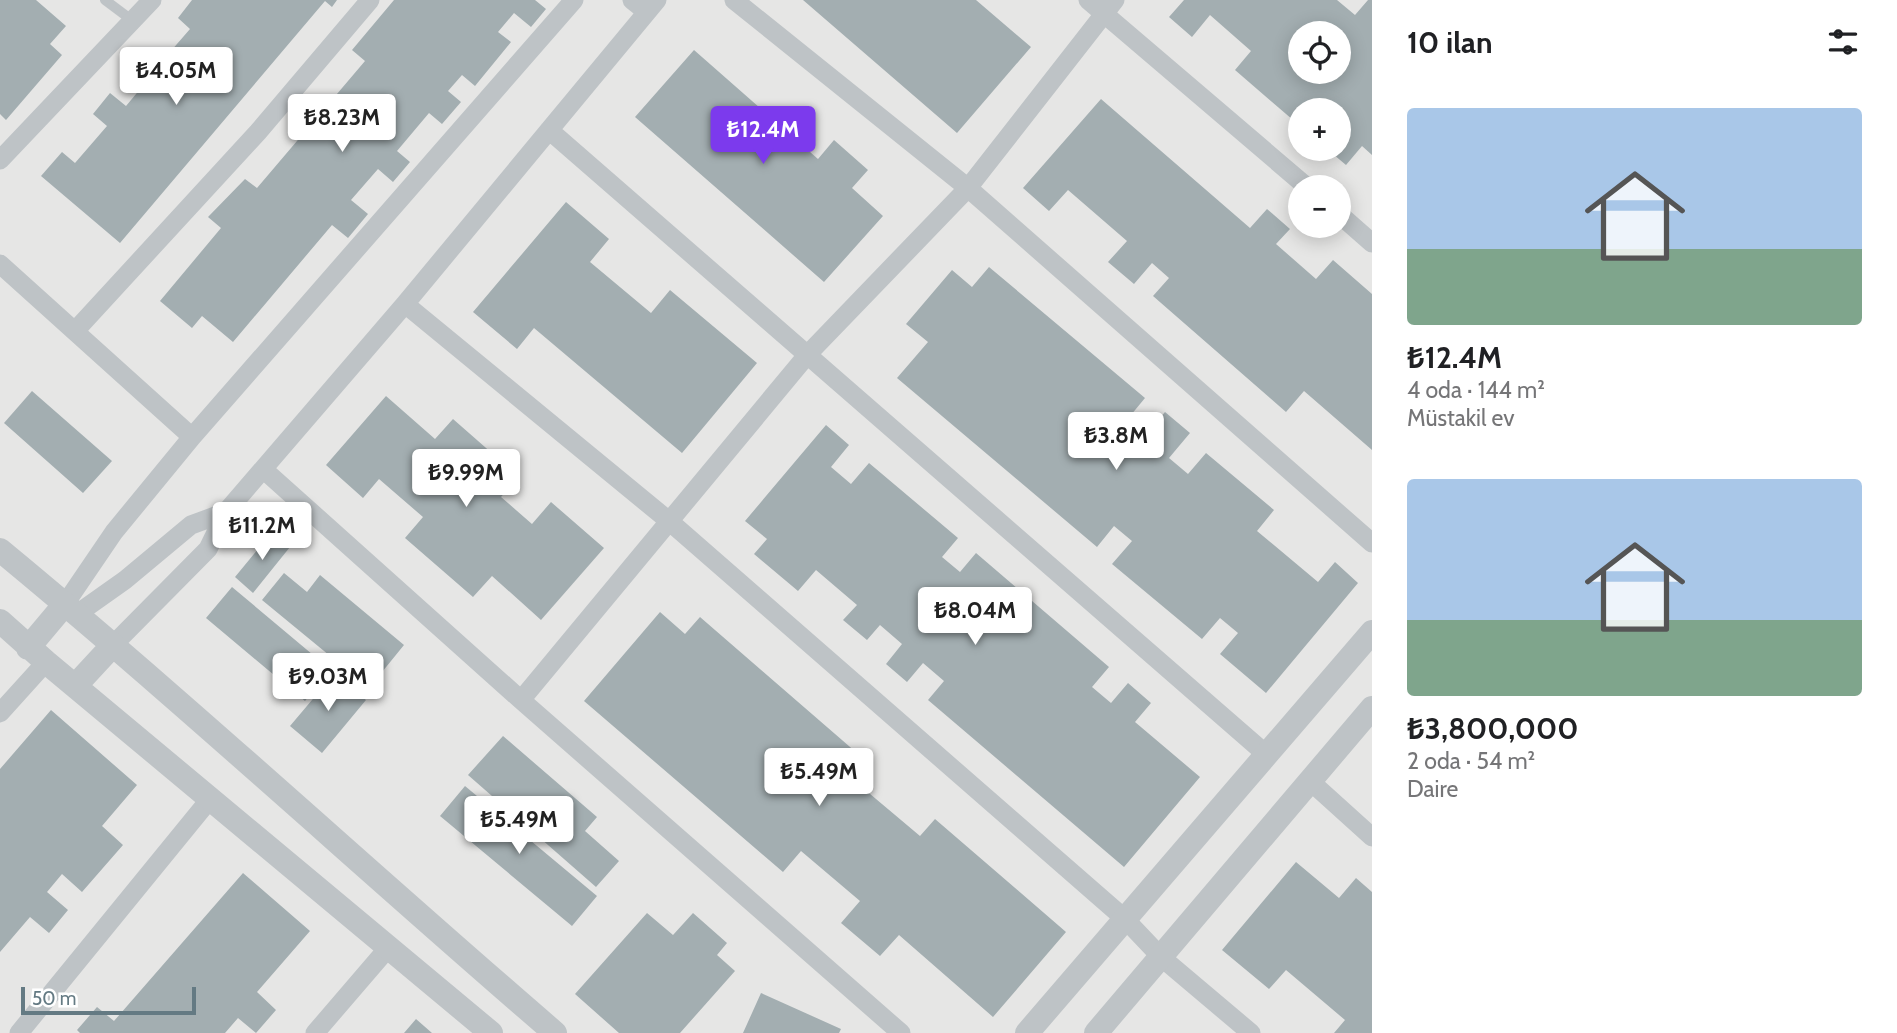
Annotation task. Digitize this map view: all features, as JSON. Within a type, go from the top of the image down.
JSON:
[{"type":"street","points":[[0,160],[152,0]]},
{"type":"street","points":[[75,331],[258,132],[370,0]]},
{"type":"street","points":[[0,713],[37,655],[71,609],[114,532],[192,437],[574,0]]},
{"type":"street","points":[[734,0],[968,188],[1372,543]]},
{"type":"street","points":[[1088,0],[1109,7],[1294,175]]},
{"type":"street","points":[[76,685],[208,549],[226,512],[550,130],[645,4]]},
{"type":"street","points":[[521,699],[808,354],[968,188],[1109,7]]},
{"type":"street","points":[[550,130],[1267,755]]},
{"type":"street","points":[[1351,225],[1372,243]]},
{"type":"street","points":[[0,264],[192,437]]},
{"type":"street","points":[[405,304],[669,521],[1125,919],[1161,957],[1251,1033]]},
{"type":"street","points":[[263,469],[901,1033]]},
{"type":"street","points":[[71,609],[125,580],[191,525],[226,512]]},
{"type":"street","points":[[0,550],[113,645],[555,1033]]},
{"type":"street","points":[[0,621],[37,655],[491,1033]]},
{"type":"street","points":[[1027,1033],[1372,632]]},
{"type":"street","points":[[1096,1033],[1372,708]]},
{"type":"street","points":[[1310,781],[1372,837]]},
{"type":"street","points":[[19,1033],[210,799]]},
{"type":"street","points":[[315,1033],[388,948]]},
{"type":"lane","points":[[105,0],[133,21]]},
{"type":"shaded area","points":[[0,0],[1372,0],[1372,1033],[0,1033]]},
{"type":"building","points":[[0,0],[36,0],[66,26],[50,44],[62,55],[6,120],[0,114]]},
{"type":"building","points":[[192,0],[337,0],[332,7],[325,1],[120,243],[41,176],[62,152],[75,163],[107,126],[93,114],[110,93],[126,106],[141,88],[124,75],[142,55],[157,67],[190,29],[178,18]]},
{"type":"building","points":[[394,0],[535,0],[546,9],[531,27],[514,13],[498,32],[511,42],[475,86],[462,75],[448,91],[461,102],[442,124],[429,113],[397,151],[410,162],[393,182],[378,169],[351,200],[368,214],[348,238],[332,225],[233,342],[202,316],[192,328],[160,301],[221,228],[208,217],[245,179],[257,188],[365,61],[352,50]]},
{"type":"building","points":[[803,0],[976,0],[1031,47],[957,133]]},
{"type":"building","points":[[1184,0],[1337,0],[1355,15],[1368,0],[1372,0],[1372,155],[1362,146],[1351,159],[1351,98],[1288,98],[1288,116],[1235,70],[1251,51],[1210,15],[1192,37],[1169,17]]},
{"type":"building","points":[[694,50],[818,159],[834,140],[868,170],[852,188],[883,216],[824,282],[635,117]]},
{"type":"building","points":[[1101,99],[1250,228],[1267,209],[1288,227],[1288,231],[1276,244],[1316,279],[1333,260],[1372,294],[1372,450],[1304,391],[1286,412],[1153,296],[1169,278],[1152,263],[1134,284],[1108,262],[1127,241],[1068,190],[1049,211],[1023,188]]},
{"type":"building","points":[[566,202],[609,239],[590,262],[651,313],[670,290],[757,363],[682,453],[534,328],[517,349],[473,312]]},
{"type":"building","points":[[989,267],[1145,398],[1126,421],[1145,436],[1165,412],[1190,433],[1169,458],[1188,474],[1206,453],[1274,510],[1257,531],[1318,582],[1335,562],[1358,583],[1266,693],[1220,654],[1238,633],[1220,618],[1202,639],[1112,564],[1132,541],[1114,526],[1097,547],[897,378],[928,342],[906,324],[952,270],[972,287]]},
{"type":"building","points":[[32,391],[112,461],[83,493],[4,423]]},
{"type":"building","points":[[386,396],[435,439],[453,419],[519,477],[501,497],[532,524],[551,502],[604,548],[541,620],[492,576],[473,597],[405,538],[423,517],[379,479],[363,498],[326,465]]},
{"type":"building","points":[[826,425],[849,445],[831,467],[851,484],[869,463],[958,538],[942,557],[960,572],[976,553],[1109,667],[1092,687],[1111,703],[1128,683],[1151,703],[1135,722],[1200,777],[1124,867],[928,700],[944,681],[923,663],[907,682],[886,664],[902,644],[880,625],[867,640],[843,620],[857,605],[816,570],[798,591],[754,554],[767,539],[745,521]]},
{"type":"building","points":[[272,532],[290,547],[253,593],[235,577]]},
{"type":"building","points":[[284,573],[307,592],[320,575],[404,645],[369,688],[262,600]]},
{"type":"building","points":[[232,587],[331,670],[305,701],[206,618]]},
{"type":"building","points":[[660,612],[685,634],[700,617],[872,766],[857,783],[920,836],[935,819],[1066,932],[993,1017],[899,935],[880,956],[841,923],[860,901],[801,851],[783,872],[584,701]]},
{"type":"building","points":[[334,674],[366,700],[322,753],[290,726]]},
{"type":"building","points":[[51,710],[137,785],[102,826],[123,845],[82,892],[62,874],[47,892],[68,910],[49,933],[30,917],[0,952],[0,769]]},
{"type":"building","points":[[503,736],[597,817],[585,831],[619,861],[596,887],[468,775]]},
{"type":"building","points":[[465,786],[597,896],[572,926],[440,816]]},
{"type":"building","points":[[1296,862],[1339,898],[1356,878],[1372,892],[1372,1033],[1334,1033],[1345,1020],[1286,970],[1269,989],[1222,950]]},
{"type":"building","points":[[243,873],[310,931],[257,992],[276,1010],[256,1033],[238,1018],[225,1033],[80,1033],[77,1030],[97,1007],[114,1021]]},
{"type":"building","points":[[647,913],[673,935],[693,913],[727,943],[717,955],[735,971],[680,1033],[619,1033],[575,994]]},
{"type":"building","points":[[761,993],[841,1029],[839,1033],[743,1033]]},
{"type":"building","points":[[416,1019],[432,1033],[404,1033]]}]
